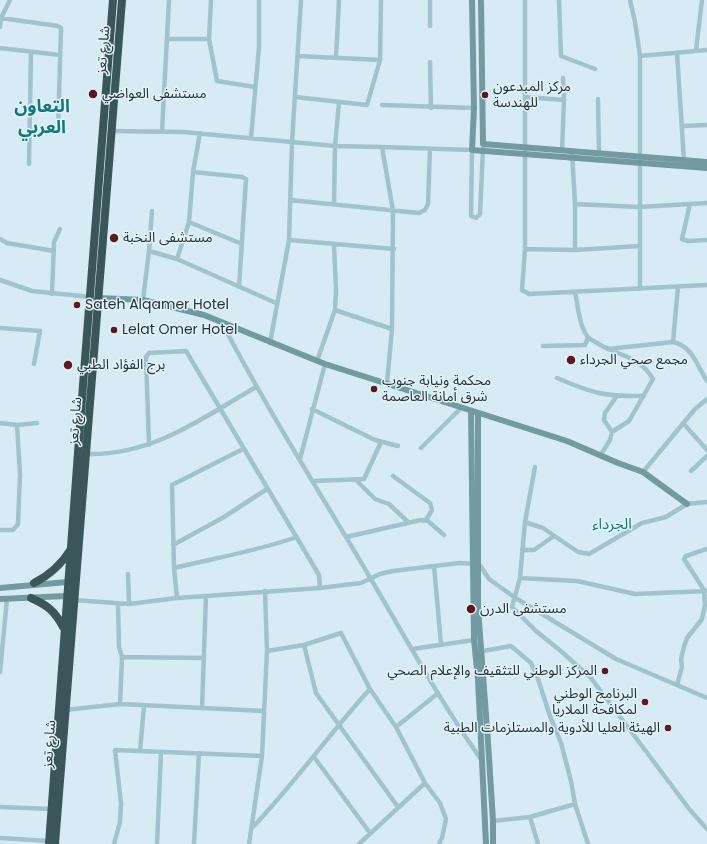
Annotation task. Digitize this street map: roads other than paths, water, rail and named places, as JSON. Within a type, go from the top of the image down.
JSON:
[{"type":"highway","name":"شارع تعز","points":[[51,843],[65,710],[87,443],[113,0]]},
{"type":"highway","name":"شارع تعز","points":[[51,843],[51,809],[67,582],[72,547],[78,442],[95,298],[122,0]]},
{"type":"highway","points":[[78,442],[87,443]]},
{"type":"highway","points":[[34,583],[45,578],[57,568],[72,547]]},
{"type":"highway","points":[[31,598],[45,604],[54,612],[64,628]]},
{"type":"street","points":[[0,27],[1,18],[10,0]]},
{"type":"street","points":[[162,131],[169,0]]},
{"type":"street","points":[[211,0],[209,39],[217,81],[256,87]]},
{"type":"street","points":[[251,138],[259,47],[259,0]]},
{"type":"street","points":[[270,343],[276,303],[290,240],[292,142],[301,0]]},
{"type":"street","points":[[336,58],[339,0]]},
{"type":"street","points":[[296,97],[367,105],[380,60],[381,0]]},
{"type":"street","points":[[430,0],[430,26]]},
{"type":"street","points":[[472,0],[474,108],[471,216],[476,218],[480,214],[483,147],[481,0]]},
{"type":"street","points":[[524,0],[525,249],[521,287],[525,293],[529,294],[707,285]]},
{"type":"street","points":[[559,0],[561,56],[595,69]]},
{"type":"street","points":[[630,0],[640,56],[640,289]]},
{"type":"street","points":[[696,50],[702,0]]},
{"type":"street","points":[[1,18],[58,26],[62,31],[58,132]]},
{"type":"street","points":[[167,40],[209,39]]},
{"type":"street","points":[[0,48],[60,55]]},
{"type":"street","points":[[640,56],[707,50]]},
{"type":"street","points":[[29,164],[31,52]]},
{"type":"street","points":[[677,53],[683,126],[684,161]]},
{"type":"street","points":[[298,56],[380,60]]},
{"type":"street","points":[[430,62],[431,108]]},
{"type":"street","points":[[562,151],[564,100],[563,78]]},
{"type":"street","points":[[525,97],[564,100]]},
{"type":"street","points":[[598,99],[599,154]]},
{"type":"street","points":[[334,204],[335,146],[339,102]]},
{"type":"street","points":[[382,105],[431,108],[474,108]]},
{"type":"street","points":[[683,126],[707,125]]},
{"type":"street","points":[[110,131],[200,133],[335,146],[430,149],[483,147],[640,160],[707,162]]},
{"type":"street","points":[[177,259],[189,222],[193,172],[200,133]]},
{"type":"street","points":[[382,147],[393,211],[394,249],[392,329],[387,383]]},
{"type":"street","points":[[290,200],[419,213],[424,210],[428,204],[430,149]]},
{"type":"street","points":[[524,151],[562,151],[572,155],[599,154],[707,168]]},
{"type":"street","points":[[572,155],[575,204],[575,250]]},
{"type":"street","points":[[193,172],[242,177],[246,179],[239,287]]},
{"type":"street","points":[[575,204],[639,207],[707,203]]},
{"type":"street","points":[[690,204],[682,239],[688,241],[707,240]]},
{"type":"street","points":[[143,300],[152,212]]},
{"type":"street","points":[[189,222],[242,244]]},
{"type":"street","points":[[52,294],[54,242],[60,229]]},
{"type":"street","points":[[0,239],[7,243],[54,251]]},
{"type":"street","points":[[290,240],[394,249]]},
{"type":"street","points":[[317,361],[334,310],[336,291],[334,244]]},
{"type":"street","points":[[525,249],[575,250],[640,246]]},
{"type":"street","points":[[149,251],[177,259],[276,303]]},
{"type":"street","points":[[0,280],[32,290],[52,294],[143,300],[204,315],[324,364],[567,441],[600,456],[643,472],[687,504]]},
{"type":"street","points":[[673,342],[678,287]]},
{"type":"street","points":[[576,292],[582,326],[588,338],[607,349],[632,358],[649,371],[653,379],[629,422],[612,432],[610,440],[600,456]]},
{"type":"street","points":[[334,310],[392,329]]},
{"type":"street","points":[[222,323],[256,388],[314,481],[438,694],[480,758],[489,760]]},
{"type":"street","points":[[0,328],[40,332],[34,364]]},
{"type":"street","points":[[543,346],[585,345],[588,338]]},
{"type":"street","points":[[607,349],[673,342],[681,343],[692,353],[707,381]]},
{"type":"street","points":[[149,445],[145,365],[146,357],[149,353],[186,351],[319,575],[320,588]]},
{"type":"street","points":[[300,459],[306,441],[312,410],[324,364]]},
{"type":"street","points":[[557,378],[590,392],[616,397],[644,396]]},
{"type":"street","points":[[86,454],[122,453],[149,445],[166,438],[256,388]]},
{"type":"street","points":[[612,432],[604,420],[605,413],[616,397]]},
{"type":"street","points":[[643,472],[695,409],[707,399]]},
{"type":"street","points":[[421,448],[461,408]]},
{"type":"street","points":[[312,410],[381,442],[398,446]]},
{"type":"street","points":[[471,411],[478,608],[483,651],[493,844]]},
{"type":"street","points":[[478,413],[474,640],[478,680],[480,758],[486,844]]},
{"type":"street","points":[[0,423],[37,423]]},
{"type":"street","points":[[683,423],[707,450]]},
{"type":"street","points":[[0,530],[13,530],[18,524],[20,474],[17,424]]},
{"type":"street","points":[[314,481],[362,480],[366,477],[381,442]]},
{"type":"street","points":[[177,598],[173,546],[172,485],[243,449]]},
{"type":"street","points":[[691,471],[707,456]]},
{"type":"street","points":[[536,467],[525,522],[520,578],[512,607],[536,631],[591,678],[690,810],[707,829]]},
{"type":"street","points":[[392,476],[430,503],[432,510],[426,520]]},
{"type":"street","points":[[356,480],[375,499],[389,504],[408,522]]},
{"type":"street","points":[[173,546],[224,517],[267,489]]},
{"type":"street","points":[[525,522],[532,523],[578,552],[589,554],[642,523],[666,517],[687,504],[707,502]]},
{"type":"street","points":[[346,537],[421,520],[426,520],[444,535]]},
{"type":"street","points":[[522,550],[534,550],[554,536]]},
{"type":"street","points":[[174,568],[231,554],[265,548],[297,537]]},
{"type":"street","points":[[677,685],[682,667],[680,659],[687,638],[702,619],[705,605],[705,590],[684,559],[686,556],[707,549]]},
{"type":"street","points":[[74,600],[129,604],[177,598],[320,588],[361,583],[380,574],[434,566],[476,564]]},
{"type":"street","points":[[476,564],[489,579],[514,597],[616,659],[707,698]]},
{"type":"street","points":[[434,566],[441,644]]},
{"type":"street","points":[[128,574],[129,604]]},
{"type":"street","points":[[520,578],[578,581],[635,594],[705,590]]},
{"type":"street","points":[[0,588],[34,583],[67,582]]},
{"type":"street","points":[[249,844],[262,756],[266,652],[265,591]]},
{"type":"street","points":[[0,599],[66,596]]},
{"type":"street","points":[[202,708],[206,596]]},
{"type":"street","points":[[0,672],[7,598]]},
{"type":"street","points":[[118,603],[119,647],[122,657],[120,704]]},
{"type":"street","points":[[266,652],[304,645],[341,633],[370,689],[396,728],[425,783],[440,803],[446,819],[442,838],[439,844]]},
{"type":"street","points":[[412,649],[474,640]]},
{"type":"street","points":[[304,645],[316,693],[398,807]]},
{"type":"street","points":[[483,651],[511,646],[531,663],[561,742],[575,804],[588,844]]},
{"type":"street","points":[[122,657],[204,658]]},
{"type":"street","points":[[252,829],[314,757],[338,724],[370,689]]},
{"type":"street","points":[[396,728],[438,694]]},
{"type":"street","points":[[65,710],[120,704],[264,711]]},
{"type":"street","points":[[140,751],[144,706]]},
{"type":"street","points":[[114,844],[120,822],[121,803],[115,750],[262,756]]},
{"type":"street","points":[[157,844],[161,752]]},
{"type":"street","points":[[194,844],[199,753]]},
{"type":"street","points":[[314,757],[370,833]]},
{"type":"street","points":[[359,844],[425,783]]},
{"type":"street","points":[[493,821],[530,817],[575,804]]},
{"type":"street","points":[[0,807],[51,809]]},
{"type":"street","points":[[530,817],[538,844]]},
{"type":"street","points":[[0,838],[51,843]]},
{"type":"place","name":"مستشفى العواضي","points":[[93,94]]},
{"type":"place","name":"مركز المبدعون للهندسة","points":[[485,95]]},
{"type":"place","name":"مستشفى النخبة","points":[[114,238]]},
{"type":"place","name":"Sateh Alqamer Hotel","points":[[77,305]]},
{"type":"place","name":"Lelat Omer Hotel","points":[[114,330]]},
{"type":"place","name":"مجمع صحي الجرداء","points":[[571,360]]},
{"type":"place","name":"برج الفؤاد الطبي","points":[[68,365]]},
{"type":"place","name":"محكمة ونيابة جنوب شرق أمانة العاصمة","points":[[374,389]]},
{"type":"place","name":"مستشفى الدرن","points":[[471,609]]},
{"type":"place","name":"المركز الوطني للتثقيف والإعلام الصحي","points":[[605,671]]},
{"type":"place","name":"البرنامج الوطني لمكافحة الملاريا","points":[[645,702]]},
{"type":"place","name":"الهيئة العليا للأدوية والمستلزمات الطبية","points":[[668,728]]},
{"type":"district","name":"التعاون العربي","points":[[42,117]]},
{"type":"district","name":"الجرداء","points":[[612,525]]}]
